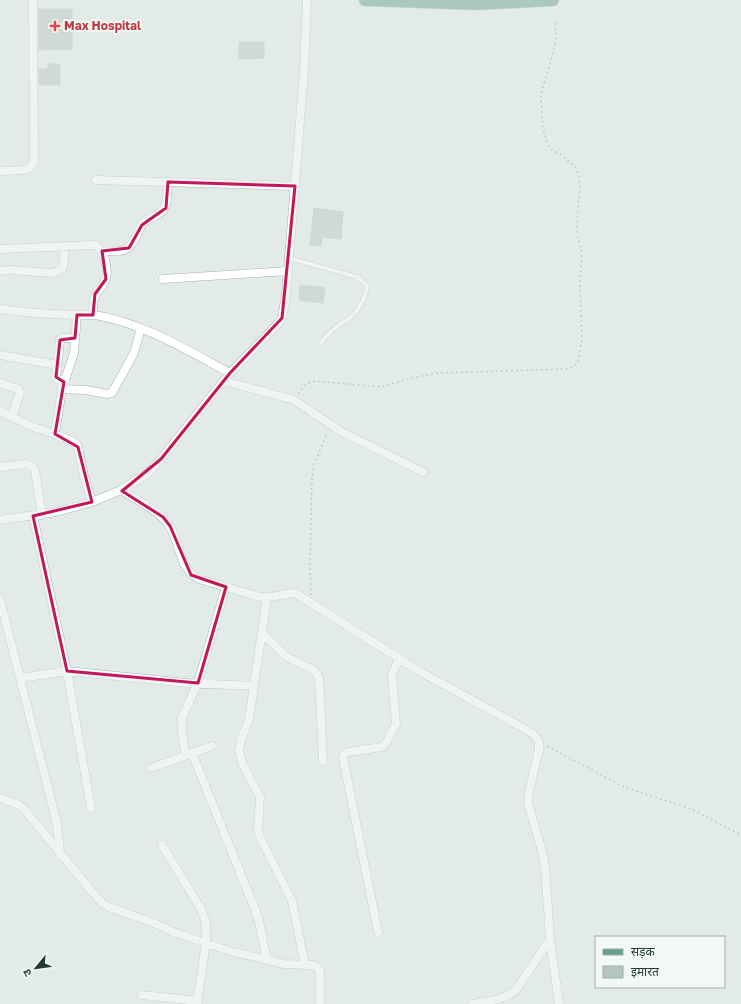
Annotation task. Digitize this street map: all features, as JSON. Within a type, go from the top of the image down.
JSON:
[{"type":"main road","points":[[365,0],[477,4],[553,0]]},
{"type":"street","points":[[0,171],[24,170],[31,167],[34,161],[33,0]]},
{"type":"street","points":[[0,520],[42,515],[92,502],[121,490],[148,473],[230,373],[278,324],[282,318],[288,271],[295,186],[304,71],[307,0]]},
{"type":"street","points":[[96,180],[295,186]]},
{"type":"street","points":[[102,252],[124,250],[132,245],[142,225],[146,221],[160,214],[166,208],[168,182]]},
{"type":"street","points":[[0,271],[58,271],[63,268],[65,246]]},
{"type":"street","points":[[0,249],[65,246],[95,246],[99,248],[102,252],[106,267],[106,279],[104,284],[95,294],[92,315]]},
{"type":"street","points":[[163,279],[288,271]]},
{"type":"street","points":[[0,309],[16,312],[92,315],[110,318],[141,328],[230,373]]},
{"type":"street","points":[[55,434],[64,385],[74,353],[76,315]]},
{"type":"street","points":[[75,338],[62,338],[60,340],[56,377],[64,385],[107,394],[112,393],[134,353],[141,328]]},
{"type":"street","points":[[0,355],[57,365]]},
{"type":"street","points":[[224,381],[294,400],[323,419],[330,426],[423,472]]},
{"type":"street","points":[[0,383],[18,389],[20,392],[12,417]]},
{"type":"street","points":[[0,411],[33,427],[55,434],[75,443],[78,447],[84,476],[92,502]]},
{"type":"street","points":[[0,467],[24,464],[32,466],[35,470],[42,515]]},
{"type":"street","points":[[121,490],[155,512],[170,526],[186,568],[191,575],[199,579],[260,597],[267,598],[288,593],[295,593],[419,671],[534,735],[539,742],[539,750],[529,791],[528,803],[542,851],[546,874],[550,939],[559,1004]]},
{"type":"street","points":[[33,516],[67,671],[91,808]]},
{"type":"street","points":[[226,587],[198,683],[182,717],[182,731],[184,746],[189,754],[258,917],[267,960]]},
{"type":"street","points":[[267,598],[249,719],[240,746],[240,758],[248,777],[256,787],[260,797],[259,835],[292,901],[305,965]]},
{"type":"street","points":[[0,599],[4,630],[20,678],[57,824],[60,854]]},
{"type":"street","points":[[262,633],[287,657],[314,670],[319,677],[323,761]]},
{"type":"street","points":[[378,932],[343,758],[344,754],[348,752],[382,747],[394,730],[396,724],[392,675],[399,658]]},
{"type":"street","points":[[20,678],[67,671],[198,683],[254,686]]},
{"type":"street","points":[[151,768],[212,746]]},
{"type":"street","points":[[0,798],[17,804],[24,809],[103,904],[115,910],[154,923],[173,932],[230,951],[284,964],[312,965],[317,967],[320,971],[320,1004]]},
{"type":"street","points":[[142,995],[197,1003],[206,943],[206,923],[201,909],[162,845]]},
{"type":"street","points":[[474,1004],[503,998],[516,990],[550,939]]},
{"type":"lane","points":[[289,258],[357,277],[367,286],[364,297],[354,312],[345,322],[333,328],[321,343]]},
{"type":"path","points":[[294,400],[305,385],[315,381],[380,387],[417,377],[438,374],[566,369],[574,366],[578,361],[582,339],[580,284],[582,254],[577,233],[580,185],[579,176],[576,168],[560,154],[552,150],[547,143],[543,128],[541,107],[542,90],[553,54],[556,36],[555,20]]},
{"type":"path","points":[[312,604],[310,564],[312,477],[314,465],[330,426]]},
{"type":"path","points":[[539,742],[624,787],[691,809],[741,836]]},
{"type":"highlighted area","points":[[168,182],[295,186],[282,318],[230,373],[161,459],[122,491],[163,517],[170,526],[191,575],[226,587],[198,683],[67,671],[33,516],[92,502],[78,447],[55,434],[64,382],[56,377],[60,340],[75,338],[77,315],[93,315],[95,294],[106,279],[102,251],[129,248],[142,225],[166,208]]},
{"type":"building","points":[[39,9],[72,9],[72,49],[39,50]]},
{"type":"building","points":[[239,42],[264,42],[264,58],[239,59]]},
{"type":"building","points":[[48,64],[60,64],[60,85],[39,85],[39,69],[48,69]]},
{"type":"building","points":[[314,208],[343,212],[341,239],[322,237],[321,246],[310,245]]},
{"type":"building","points":[[300,285],[325,288],[323,303],[299,300]]},
{"type":"place","name":"Max Hospital","points":[[55,26]]}]
